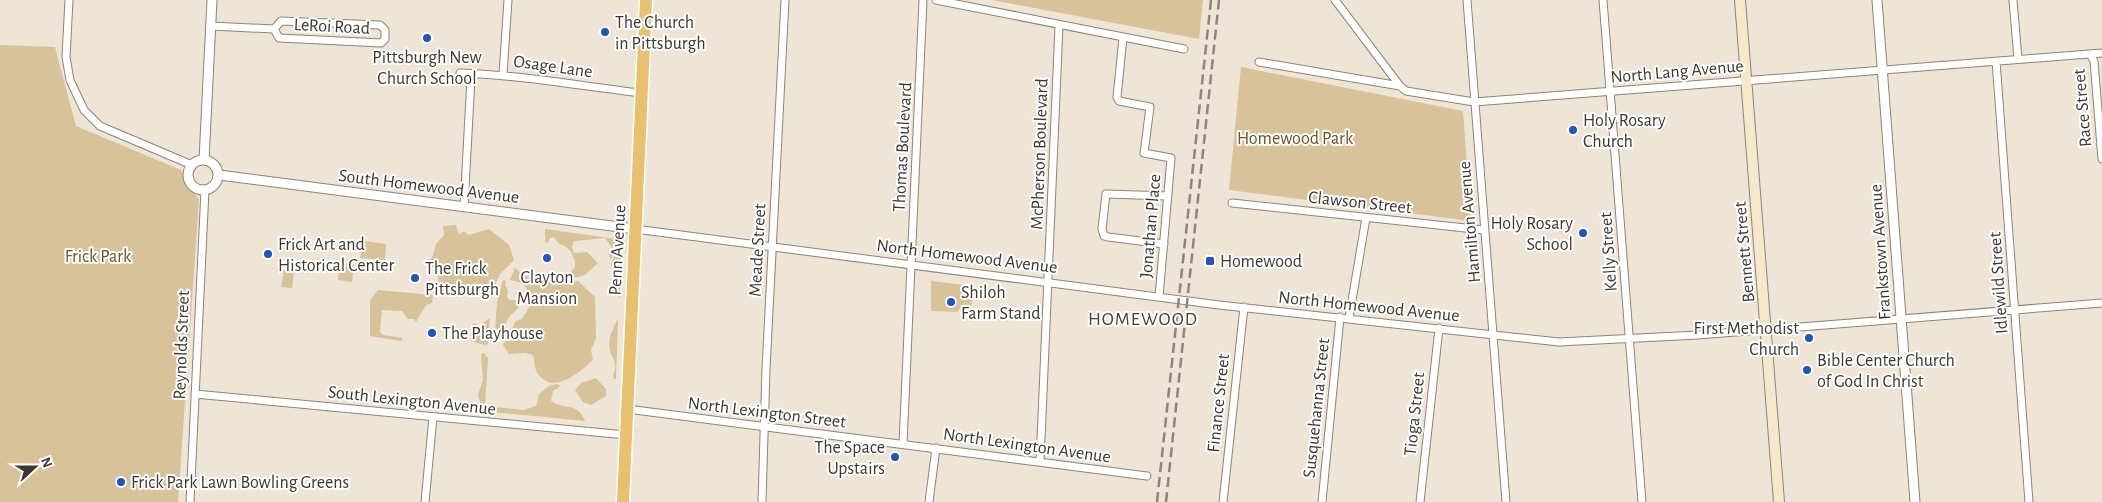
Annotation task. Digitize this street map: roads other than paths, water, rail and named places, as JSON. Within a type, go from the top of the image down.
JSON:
[{"type":"highway","name":"Penn Avenue","points":[[624,502],[646,0]]},
{"type":"main road","name":"Bennett Street","points":[[1740,0],[1779,502]]},
{"type":"street","points":[[69,0],[66,57],[70,80],[84,110],[100,126],[192,165]]},
{"type":"street","points":[[204,160],[212,0]]},
{"type":"street","points":[[503,74],[508,0]]},
{"type":"street","name":"Meade Street","points":[[762,502],[785,0]]},
{"type":"street","name":"Thomas Boulevard","points":[[903,444],[923,0]]},
{"type":"street","points":[[936,0],[1059,26],[1184,49]]},
{"type":"street","points":[[1335,0],[1400,86]]},
{"type":"street","name":"Hamilton Avenue","points":[[1467,0],[1506,502]]},
{"type":"street","name":"Kelly Street","points":[[1604,0],[1642,502]]},
{"type":"street","name":"Frankstown Avenue","points":[[1878,0],[1916,502]]},
{"type":"street","points":[[2013,0],[2018,59]]},
{"type":"street","name":"LeRoi Road","points":[[281,21],[380,24],[385,30],[385,39],[381,44],[279,38],[274,29],[281,21]]},
{"type":"street","name":"LeRoi Road","points":[[211,26],[274,29]]},
{"type":"street","name":"McPherson Boulevard","points":[[1040,462],[1059,26]]},
{"type":"street","name":"Jonathan Place","points":[[1122,38],[1117,97],[1119,101],[1150,107],[1144,153],[1171,158],[1159,297]]},
{"type":"street","name":"North Lang Avenue","points":[[1259,62],[1400,86],[1406,91],[1474,102],[2102,53]]},
{"type":"street","name":"Race Street","points":[[2090,54],[2094,61],[2102,159]]},
{"type":"street","name":"Idlewild Street","points":[[1996,61],[2030,502]]},
{"type":"street","name":"Osage Lane","points":[[460,73],[503,74],[525,79],[641,93]]},
{"type":"street","points":[[464,207],[472,78]]},
{"type":"street","points":[[204,160],[213,164],[218,176],[216,183],[205,190],[195,188],[190,181],[189,170],[192,165],[204,160]]},
{"type":"street","name":"South Homewood Avenue","points":[[218,176],[635,229]]},
{"type":"street","name":"Reynolds Street","points":[[190,502],[205,190]]},
{"type":"street","points":[[1164,244],[1108,237],[1104,236],[1102,229],[1106,194],[1168,196]]},
{"type":"street","name":"Clawson Street","points":[[1232,203],[1484,230]]},
{"type":"street","name":"Susquehanna Street","points":[[1348,318],[1366,218]]},
{"type":"street","name":"North Homewood Avenue","points":[[635,229],[1159,297],[1559,342],[1630,340],[2102,304]]},
{"type":"street","name":"Finance Street","points":[[1223,502],[1244,307]]},
{"type":"street","name":"Susquehanna Street","points":[[1322,502],[1340,318]]},
{"type":"street","name":"Tioga Street","points":[[1420,502],[1439,328]]},
{"type":"street","name":"South Lexington Avenue","points":[[195,394],[626,435]]},
{"type":"street","name":"North Lexington Street","points":[[627,409],[903,444]]},
{"type":"street","points":[[424,502],[433,417]]},
{"type":"street","name":"North Lexington Avenue","points":[[903,444],[1147,476]]},
{"type":"street","points":[[929,502],[936,448]]},
{"type":"railway","points":[[1157,502],[1211,0]]},
{"type":"railway","points":[[1166,502],[1219,0]]},
{"type":"place","name":"The Church in Pittsburgh","points":[[605,32]]},
{"type":"place","name":"Pittsburgh New Church School","points":[[427,38]]},
{"type":"place","name":"Holy Rosary Church","points":[[1573,130]]},
{"type":"place","name":"Holy Rosary School","points":[[1583,233]]},
{"type":"place","name":"Frick Art and Historical Center","points":[[268,254]]},
{"type":"place","name":"Clayton Mansion","points":[[547,258]]},
{"type":"place","name":"Homewood","points":[[1210,261]]},
{"type":"place","name":"The Frick Pittsburgh","points":[[415,278]]},
{"type":"place","name":"Shiloh Farm Stand","points":[[951,302]]},
{"type":"place","name":"The Playhouse","points":[[432,333]]},
{"type":"place","name":"First Methodist Church","points":[[1809,338]]},
{"type":"place","name":"Bible Center Church of God In Christ","points":[[1807,370]]},
{"type":"place","name":"The Space Upstairs","points":[[895,457]]},
{"type":"place","name":"Frick Park Lawn Bowling Greens","points":[[121,482]]},
{"type":"district","name":"HOMEWOOD","points":[[1143,318]]},
{"type":"park label","name":"Homewood Park","points":[[1295,138]]},
{"type":"park label","name":"Frick Park","points":[[98,256]]}]
